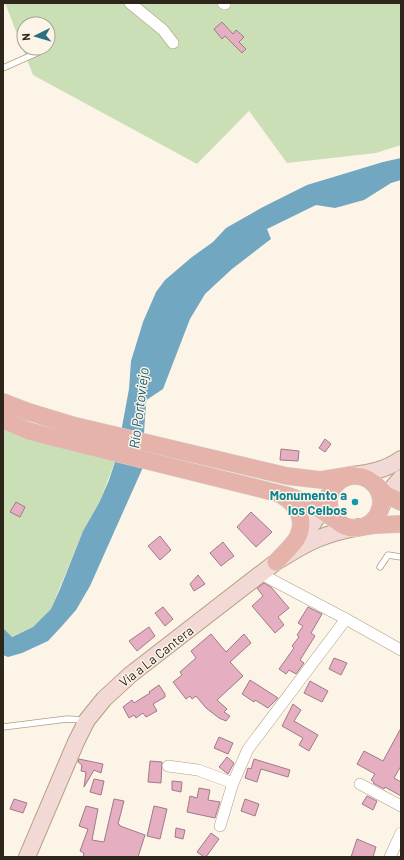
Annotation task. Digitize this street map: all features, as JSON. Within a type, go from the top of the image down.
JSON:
[{"type":"main road","points":[[3,402],[114,444]]},
{"type":"main road","points":[[3,420],[30,431],[114,444],[162,455],[303,479],[321,480],[371,472],[381,469],[401,459]]},
{"type":"main road","points":[[162,455],[274,492],[301,499],[314,505],[346,526],[360,527],[401,524]]},
{"type":"main road","points":[[276,562],[308,531],[322,510],[333,486],[338,481],[351,476],[366,478],[394,498]]},
{"type":"main road","points":[[360,527],[368,524],[374,519],[379,512],[394,498],[401,478]]},
{"type":"main road","points":[[373,482],[377,487],[381,499],[379,512]]},
{"type":"main road","points":[[274,492],[290,501],[296,507],[300,522],[298,538],[276,562]]},
{"type":"main road","points":[[330,492],[330,510],[335,519],[340,523]]},
{"type":"main road","name":"Vía a La Cantera","points":[[27,857],[76,742],[88,720],[104,699],[124,680],[276,562],[321,537],[339,531],[360,527]]},
{"type":"street","points":[[130,3],[163,30],[173,43]]},
{"type":"street","points":[[261,574],[401,650]]},
{"type":"street","points":[[220,826],[233,783],[248,749],[346,619]]},
{"type":"street","points":[[168,766],[198,770],[233,783]]},
{"type":"street","points":[[360,784],[401,806]]},
{"type":"street","points":[[392,856],[401,833]]},
{"type":"lane","points":[[3,68],[30,56]]},
{"type":"lane","points":[[380,567],[388,555],[401,557]]},
{"type":"lane","points":[[3,727],[67,719],[88,720]]},
{"type":"green space","points":[[5,3],[401,3],[401,145],[376,153],[287,163],[249,111],[197,164],[33,75],[26,56],[56,56],[56,16],[16,16],[16,31]]},
{"type":"green space","points":[[3,426],[116,459],[99,503],[83,531],[51,609],[33,627],[11,637],[3,628]]},
{"type":"water","points":[[401,158],[401,180],[391,183],[364,200],[335,208],[316,205],[267,229],[271,239],[232,269],[205,294],[190,319],[163,389],[136,407],[132,427],[144,465],[90,586],[76,610],[48,641],[22,653],[8,657],[3,655],[3,628],[12,637],[33,627],[51,609],[83,531],[99,503],[109,480],[116,459],[129,389],[131,361],[143,322],[156,292],[165,280],[192,257],[213,242],[226,228],[263,207],[307,185]]},
{"type":"building","points":[[222,22],[233,34],[236,30],[244,37],[239,42],[246,49],[242,53],[225,36],[222,39],[214,29]]},
{"type":"building","points":[[325,439],[331,444],[325,452],[319,448]]},
{"type":"building","points":[[281,449],[299,451],[298,461],[280,460]]},
{"type":"building","points":[[16,502],[25,507],[20,517],[10,512]]},
{"type":"building","points":[[251,512],[272,532],[256,547],[237,527]]},
{"type":"building","points":[[160,536],[171,550],[160,560],[148,546]]},
{"type":"building","points":[[223,542],[234,556],[221,566],[210,553]]},
{"type":"building","points":[[198,575],[205,584],[194,591],[190,584]]},
{"type":"building","points":[[264,583],[271,587],[289,608],[278,617],[284,625],[275,633],[252,606],[263,596],[257,588]]},
{"type":"building","points":[[163,607],[173,619],[165,626],[155,613]]},
{"type":"building","points":[[308,607],[322,614],[311,633],[315,636],[300,660],[304,663],[296,674],[289,670],[286,674],[279,669],[294,648],[292,646],[299,637],[297,635],[303,626],[298,623]]},
{"type":"building","points":[[149,627],[155,636],[137,651],[129,641]]},
{"type":"building","points":[[211,634],[226,652],[244,634],[251,643],[230,662],[243,676],[217,700],[227,709],[224,712],[230,716],[226,721],[219,718],[206,708],[196,696],[192,699],[190,696],[186,699],[173,682],[182,675],[180,672],[196,658],[191,651]]},
{"type":"building","points":[[334,658],[347,663],[341,675],[329,669]]},
{"type":"building","points":[[250,680],[278,698],[268,708],[255,700],[254,702],[242,694]]},
{"type":"building","points":[[310,681],[328,691],[322,702],[304,693]]},
{"type":"building","points":[[159,685],[165,694],[165,697],[153,704],[157,711],[146,717],[143,713],[136,718],[134,715],[129,718],[123,707],[132,700],[134,703],[150,693],[149,692]]},
{"type":"building","points":[[293,704],[301,710],[294,721],[318,735],[309,751],[299,745],[303,738],[282,726]]},
{"type":"building","points":[[401,728],[401,766],[394,778],[401,782],[401,796],[385,787],[384,789],[373,783],[374,782],[371,780],[375,774],[357,764],[364,751],[383,761]]},
{"type":"building","points":[[219,737],[233,743],[228,754],[214,748]]},
{"type":"building","points":[[227,757],[234,763],[228,774],[219,767]]},
{"type":"building","points":[[79,759],[103,764],[101,773],[94,770],[84,787],[86,772],[81,771],[82,765],[78,762]]},
{"type":"building","points":[[254,759],[290,770],[288,777],[261,769],[257,782],[245,778],[248,768],[251,769]]},
{"type":"building","points":[[150,761],[162,762],[161,783],[148,782]]},
{"type":"building","points":[[94,779],[104,781],[101,795],[90,792]]},
{"type":"building","points":[[172,781],[182,782],[181,792],[172,790]]},
{"type":"building","points":[[199,788],[210,790],[208,800],[220,802],[215,818],[187,812],[190,796],[197,798]]},
{"type":"building","points":[[367,796],[377,801],[373,810],[362,804]]},
{"type":"building","points":[[14,799],[27,803],[23,813],[10,809]]},
{"type":"building","points":[[114,799],[124,801],[118,824],[145,835],[138,857],[83,857],[84,853],[80,851],[88,829],[79,826],[86,806],[98,809],[92,840],[104,842]]},
{"type":"building","points":[[245,799],[259,804],[255,816],[241,811]]},
{"type":"building","points":[[154,806],[167,809],[160,839],[147,836]]},
{"type":"building","points":[[176,828],[185,830],[183,839],[175,837]]},
{"type":"building","points":[[211,833],[219,839],[206,857],[204,857],[197,852]]},
{"type":"building","points":[[357,839],[376,847],[373,857],[351,857]]},
{"type":"waterway","name":"Río Portoviejo","points":[[134,454],[139,383]]},
{"type":"place","name":"Monumento a los Ceibos","points":[[355,502]]}]
